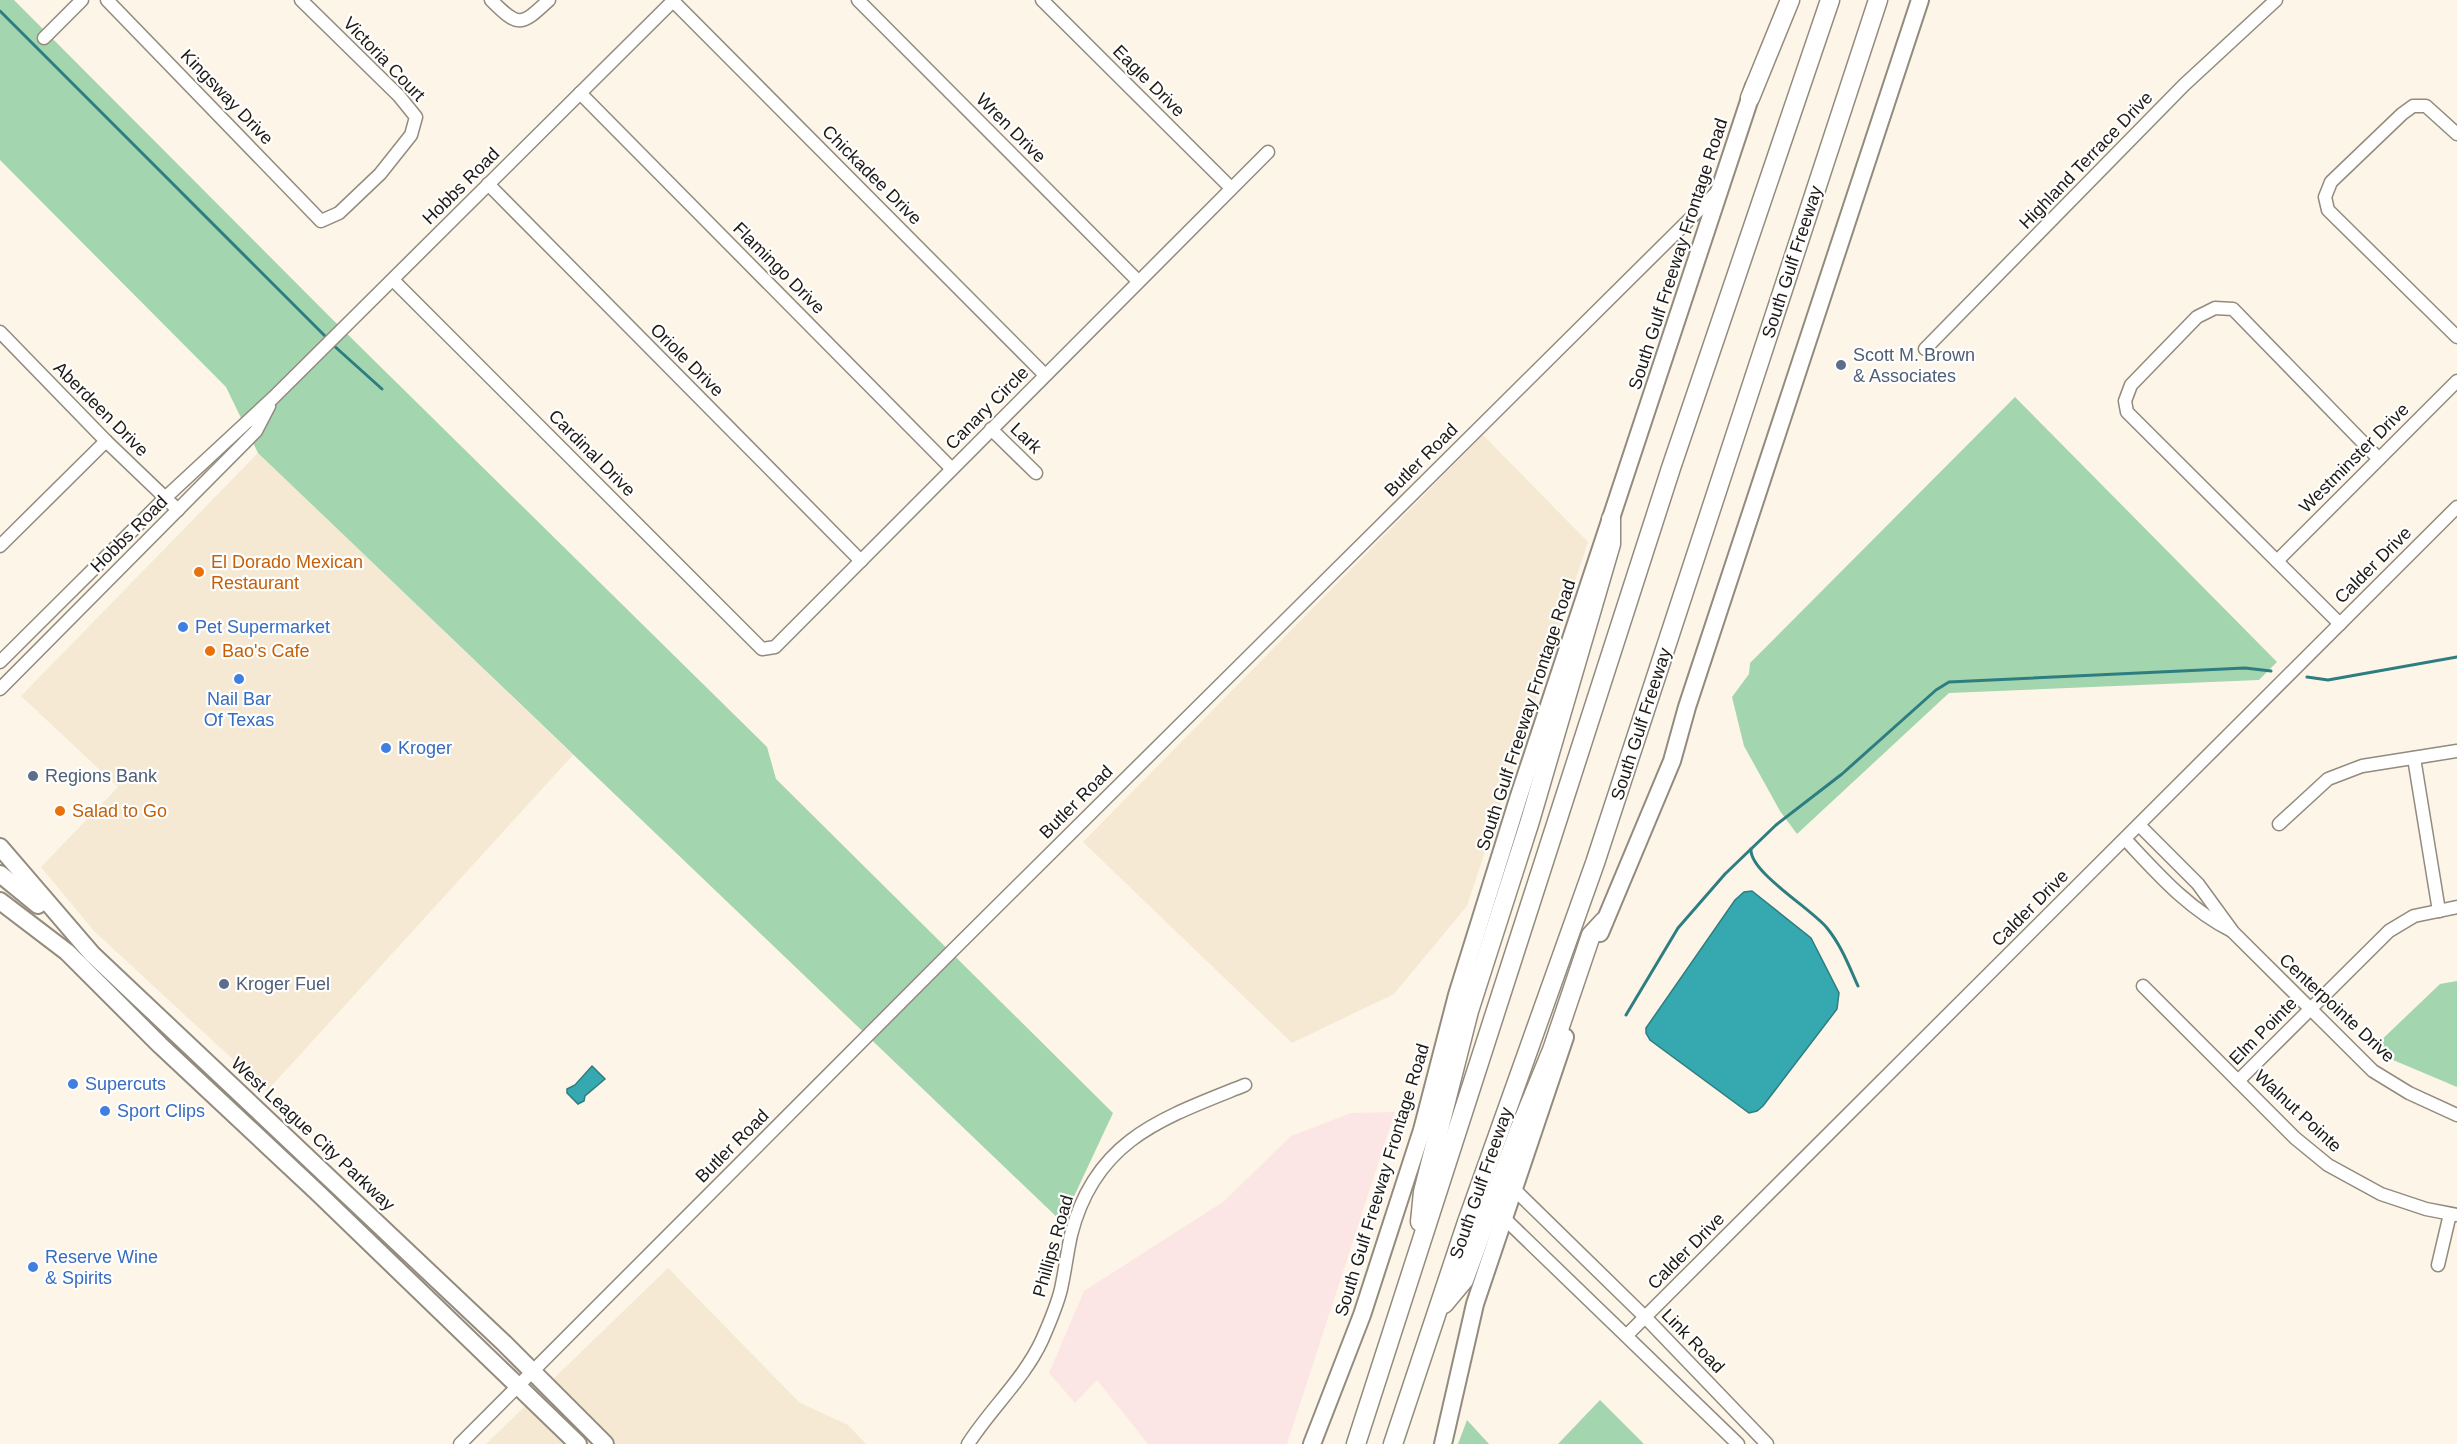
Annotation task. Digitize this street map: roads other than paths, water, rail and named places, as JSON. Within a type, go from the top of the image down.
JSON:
[{"type":"highway","points":[[1750,98],[1790,0]]},
{"type":"highway","name":"South Gulf Freeway","points":[[1356,1444],[1668,479],[1830,0]]},
{"type":"highway","name":"South Gulf Freeway","points":[[1392,1444],[1435,1315],[1595,863],[1878,0]]},
{"type":"highway","points":[[1416,1259],[1423,1192],[1469,1011],[1530,821],[1611,544],[1611,519]]},
{"type":"highway","points":[[1435,1315],[1464,1280],[1518,1133],[1552,1050],[1591,935],[1604,921]]},
{"type":"main road","name":"South Gulf Freeway Frontage Road","points":[[1312,1444],[1362,1315],[1422,1130],[1457,995],[1517,803],[1783,0]]},
{"type":"main road","points":[[1443,1444],[1475,1304],[1604,921],[1672,761],[1690,696],[1920,0]]},
{"type":"main road","name":"West League City Parkway","points":[[0,847],[92,954],[369,1214],[605,1444]]},
{"type":"main road","points":[[0,874],[33,900],[92,954]]},
{"type":"main road","points":[[0,901],[67,952],[160,1046],[355,1228],[578,1444]]},
{"type":"main road","points":[[222,1103],[240,1092]]},
{"type":"main road","points":[[355,1228],[369,1214]]},
{"type":"street","points":[[44,38],[82,0]]},
{"type":"street","name":"Kingsway Drive","points":[[107,0],[321,221],[339,213],[380,174],[411,135],[416,117]]},
{"type":"street","name":"Victoria Court","points":[[301,0],[399,96],[416,117]]},
{"type":"street","points":[[491,0],[509,18],[519,21],[528,20],[549,0]]},
{"type":"street","name":"Hobbs Road","points":[[0,662],[165,498],[274,398],[673,0]]},
{"type":"street","name":"Chickadee Drive","points":[[673,0],[1045,375]]},
{"type":"street","name":"Wren Drive","points":[[858,0],[1138,281]]},
{"type":"street","name":"Eagle Drive","points":[[1042,0],[1231,188]]},
{"type":"street","name":"Highland Terrace Drive","points":[[1925,349],[2184,85],[2276,0]]},
{"type":"street","name":"Flamingo Drive","points":[[580,93],[952,469]]},
{"type":"street","points":[[2457,134],[2426,106],[2413,106],[2331,182],[2326,195],[2328,210],[2457,337]]},
{"type":"street","name":"Canary Circle","points":[[767,650],[775,647],[1268,152]]},
{"type":"street","name":"Oriole Drive","points":[[488,184],[861,561]]},
{"type":"street","name":"Butler Road","points":[[460,1444],[961,942],[1720,189]]},
{"type":"street","name":"Cardinal Drive","points":[[393,280],[762,648],[767,650]]},
{"type":"street","points":[[2340,624],[2127,411],[2125,401],[2131,385],[2200,315],[2215,308],[2233,309],[2379,459]]},
{"type":"street","name":"Aberdeen Drive","points":[[0,332],[106,441],[178,510]]},
{"type":"street","name":"Westminster Drive","points":[[2277,561],[2457,381]]},
{"type":"street","name":"Hobbs Road","points":[[0,689],[256,431],[274,398]]},
{"type":"street","name":"Lark","points":[[991,429],[1036,473]]},
{"type":"street","points":[[1,543],[106,441]]},
{"type":"street","name":"Calder Drive","points":[[1627,1335],[2457,507]]},
{"type":"street","points":[[2279,824],[2328,779],[2362,766],[2457,751]]},
{"type":"street","points":[[2414,758],[2439,911]]},
{"type":"street","name":"Centerpointe Drive","points":[[2139,825],[2198,884],[2233,932],[2373,1071],[2409,1093],[2457,1115]]},
{"type":"street","name":"Centerpointe Drive","points":[[2125,839],[2193,908],[2233,932]]},
{"type":"street","name":"Elm Pointe","points":[[2238,1081],[2388,931],[2414,915],[2457,907]]},
{"type":"street","name":"Walnut Pointe","points":[[2143,986],[2295,1138],[2328,1165],[2381,1194],[2426,1209],[2454,1215]]},
{"type":"street","name":"Phillips Road","points":[[968,1444],[1024,1371],[1041,1342],[1060,1292],[1079,1208],[1091,1184],[1107,1163],[1125,1144],[1171,1114],[1245,1085]]},
{"type":"street","name":"Link Road","points":[[1515,1190],[1645,1317],[1767,1444]]},
{"type":"street","points":[[2438,1265],[2454,1215]]},
{"type":"street","points":[[1504,1218],[1738,1444],[1752,1428]]},
{"type":"water","points":[[1752,891],[1811,938],[1839,993],[1837,1009],[1763,1106],[1749,1113],[1650,1040],[1646,1028],[1735,900],[1744,892]]},
{"type":"water","points":[[592,1066],[605,1079],[585,1096],[584,1101],[578,1104],[567,1093],[567,1089],[575,1085]]},
{"type":"waterway","points":[[0,11],[328,339]]},
{"type":"waterway","points":[[332,344],[382,389]]},
{"type":"waterway","points":[[2307,677],[2328,680],[2457,657]]},
{"type":"waterway","points":[[1626,1015],[1678,928],[1725,874],[1776,825],[1842,774],[1936,690],[1949,682],[2245,668],[2271,671]]},
{"type":"waterway","points":[[1751,849],[1753,858],[1770,879],[1827,928],[1841,949],[1858,986]]},
{"type":"place","name":"Scott M. Brown & Associates","points":[[1841,365]]},
{"type":"place","name":"El Dorado Mexican Restaurant","points":[[199,572]]},
{"type":"place","name":"Pet Supermarket","points":[[183,627]]},
{"type":"place","name":"Bao's Cafe","points":[[210,651]]},
{"type":"place","name":"Nail Bar Of Texas","points":[[239,679]]},
{"type":"place","name":"Kroger","points":[[386,748]]},
{"type":"place","name":"Regions Bank","points":[[33,776]]},
{"type":"place","name":"Salad to Go","points":[[60,811]]},
{"type":"place","name":"Kroger Fuel","points":[[224,984]]},
{"type":"place","name":"Supercuts","points":[[73,1084]]},
{"type":"place","name":"Sport Clips","points":[[105,1111]]},
{"type":"place","name":"Reserve Wine & Spirits","points":[[33,1267]]}]
